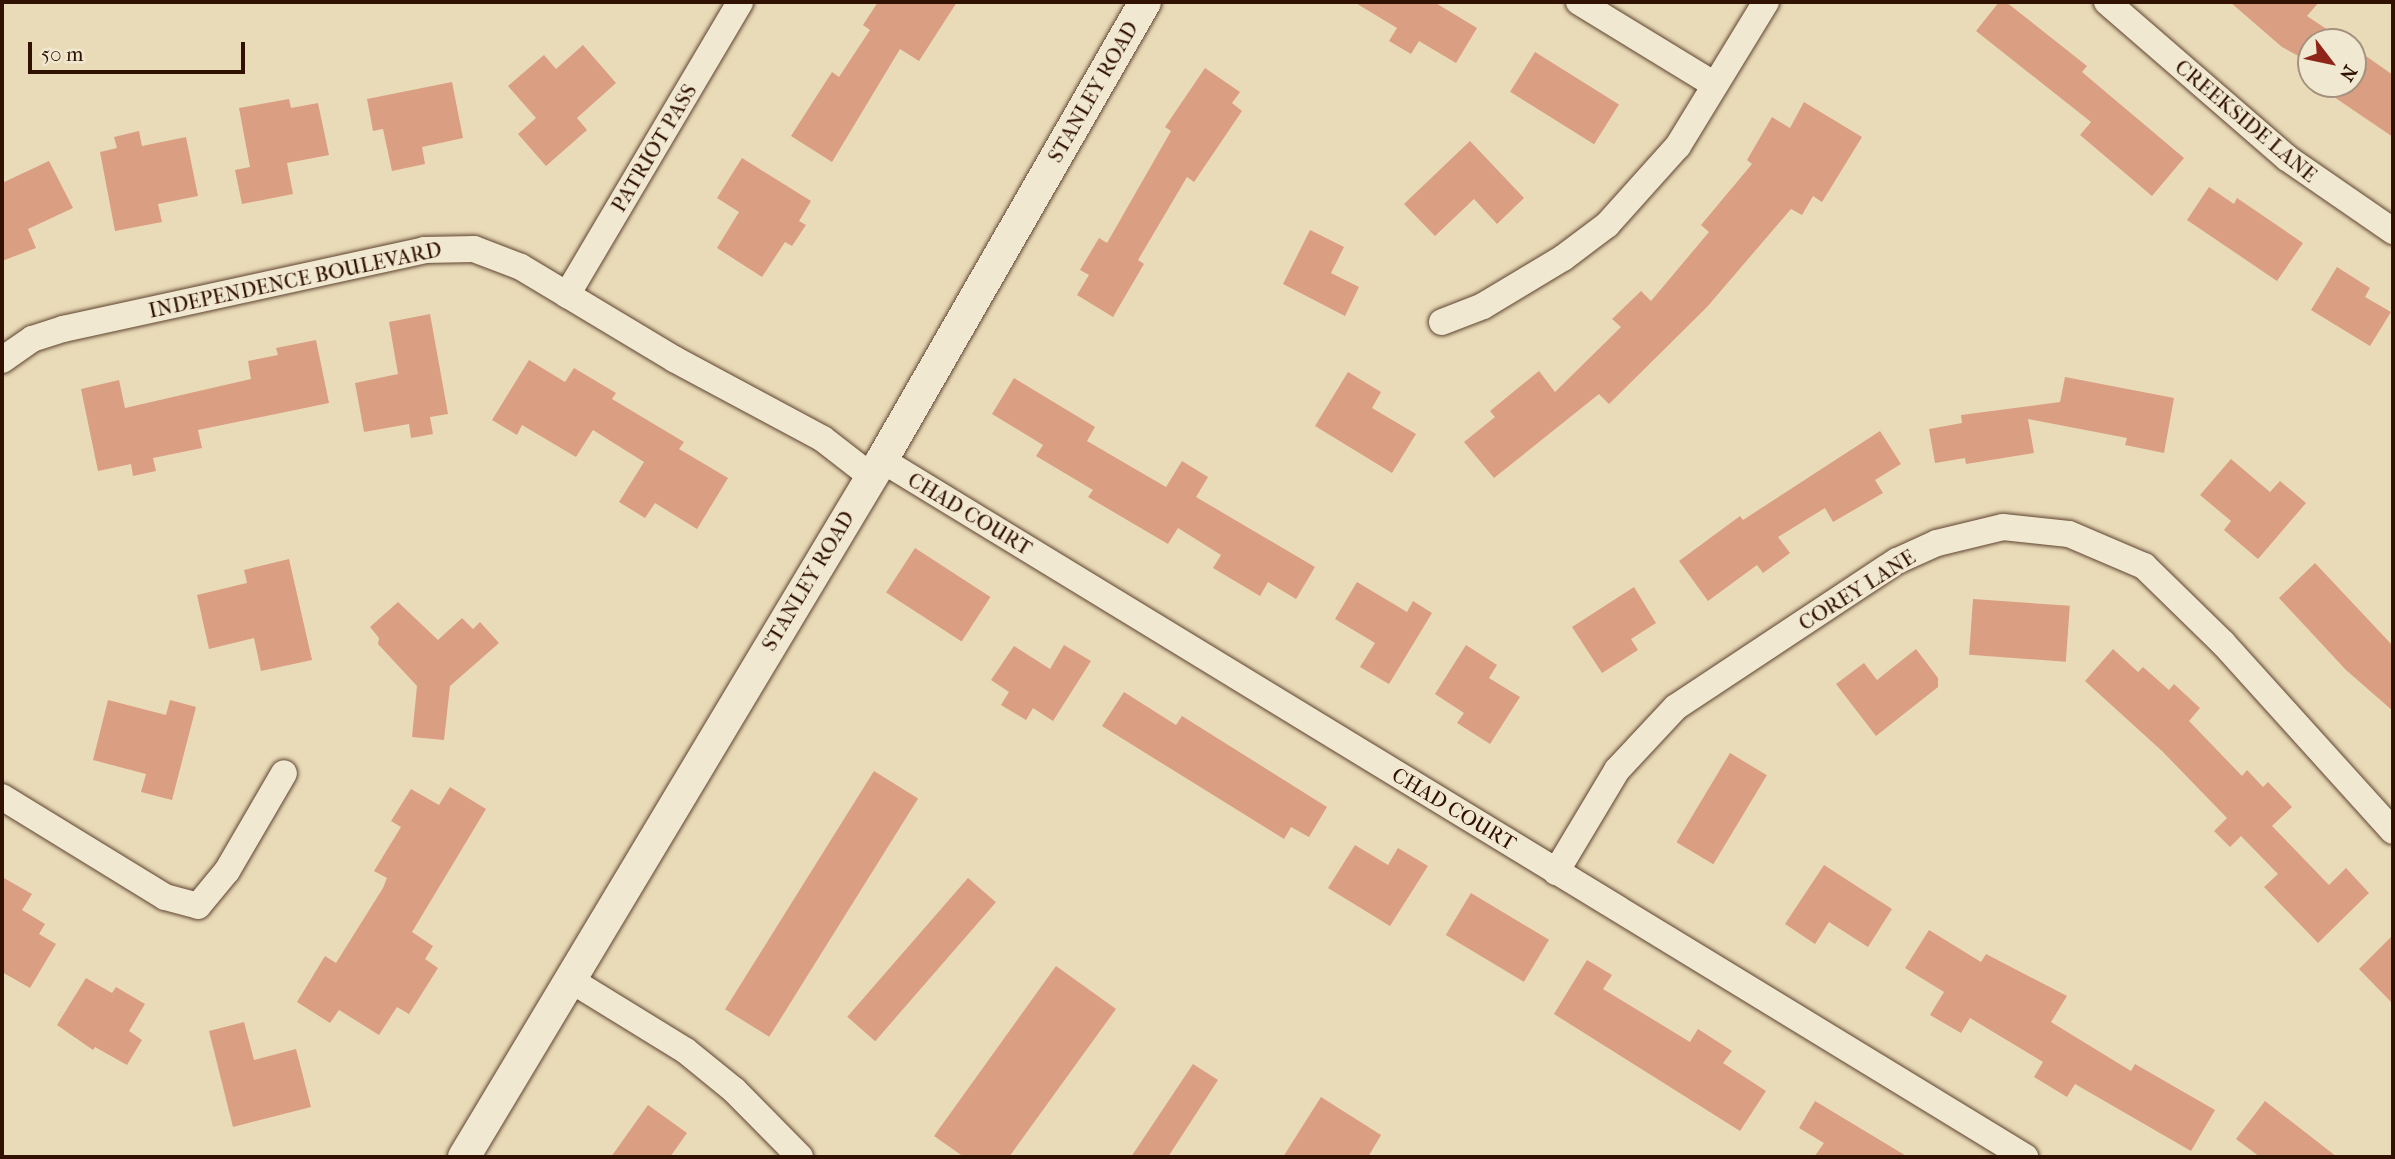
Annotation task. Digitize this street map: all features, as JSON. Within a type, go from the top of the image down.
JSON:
[{"type":"street","name":"PATRIOT PASS","points":[[567,295],[740,2]]},
{"type":"street","name":"STANLEY ROAD","points":[[464,1157],[877,469],[1145,2]]},
{"type":"street","points":[[1579,2],[1715,85]]},
{"type":"street","points":[[1442,322],[1483,306],[1552,265],[1607,225],[1678,146],[1766,2]]},
{"type":"street","name":"CREEKSIDE LANE","points":[[2107,2],[2287,158],[2393,231]]},
{"type":"street","name":"INDEPENDENCE BOULEVARD","points":[[2,360],[32,339],[63,329],[424,250],[474,249],[498,256],[877,469]]},
{"type":"street","name":"CHAD COURT","points":[[877,469],[1556,872],[2025,1157]]},
{"type":"street","name":"COREY LANE","points":[[1556,872],[1625,760],[1676,707],[1897,561],[1937,543],[2003,527],[2069,534],[2144,566],[2207,626],[2393,831]]},
{"type":"street","points":[[2,797],[165,897],[198,906],[227,871],[284,773]]},
{"type":"street","points":[[569,979],[686,1051],[734,1090],[800,1157]]},
{"type":"building","points":[[878,2],[957,2],[919,61],[900,49],[832,162],[791,136],[832,72],[839,77],[870,30],[863,25]]},
{"type":"building","points":[[1354,2],[1434,2],[1477,28],[1456,63],[1419,41],[1411,54],[1389,41],[1397,28]]},
{"type":"building","points":[[1999,2],[2006,2],[2087,66],[2082,72],[2184,158],[2152,196],[2080,135],[2091,122],[1976,31]]},
{"type":"building","points":[[2230,2],[2319,2],[2307,16],[2325,28],[2297,28],[2297,55],[2282,47]]},
{"type":"building","points":[[583,45],[616,83],[577,118],[587,130],[546,166],[518,134],[536,118],[508,86],[544,55],[556,69]]},
{"type":"building","points":[[1535,52],[1619,104],[1594,144],[1510,92]]},
{"type":"building","points":[[2367,57],[2393,75],[2393,137],[2335,98],[2367,98]]},
{"type":"building","points":[[1205,68],[1240,92],[1232,103],[1242,111],[1194,182],[1187,177],[1138,260],[1144,264],[1113,317],[1077,295],[1089,275],[1080,270],[1099,238],[1107,243],[1171,131],[1165,127]]},
{"type":"building","points":[[452,82],[463,138],[422,147],[425,164],[392,171],[383,129],[373,131],[367,99]]},
{"type":"building","points":[[289,99],[291,108],[318,103],[329,155],[287,163],[293,194],[242,204],[235,170],[250,167],[239,108]]},
{"type":"building","points":[[1804,102],[1862,137],[1822,202],[1813,196],[1802,215],[1791,209],[1707,307],[1609,404],[1599,394],[1494,478],[1464,442],[1495,417],[1490,411],[1539,371],[1555,392],[1621,327],[1612,319],[1641,291],[1651,301],[1709,232],[1701,225],[1752,164],[1747,160],[1772,117],[1790,128]]},
{"type":"building","points":[[139,131],[142,146],[186,137],[198,196],[158,204],[162,222],[115,231],[100,152],[117,148],[114,137]]},
{"type":"building","points":[[1470,141],[1524,198],[1497,224],[1474,199],[1435,236],[1404,204]]},
{"type":"building","points":[[742,158],[811,201],[799,221],[806,225],[792,246],[785,242],[762,277],[717,248],[739,212],[717,198]]},
{"type":"building","points":[[49,161],[73,208],[28,229],[36,248],[2,261],[2,183]]},
{"type":"building","points":[[2209,187],[2234,204],[2237,198],[2303,243],[2277,281],[2187,220]]},
{"type":"building","points":[[1310,230],[1344,247],[1331,273],[1359,287],[1345,316],[1283,284]]},
{"type":"building","points":[[2337,267],[2370,288],[2365,297],[2391,312],[2370,346],[2311,310]]},
{"type":"building","points":[[430,314],[448,414],[430,417],[433,434],[411,438],[409,424],[364,432],[355,383],[398,374],[389,322]]},
{"type":"building","points":[[316,340],[329,403],[198,430],[202,448],[153,458],[156,471],[133,476],[131,464],[98,471],[81,389],[119,380],[125,408],[251,379],[248,361],[278,355],[276,348]]},
{"type":"building","points":[[529,360],[565,382],[574,368],[616,393],[612,399],[684,442],[679,449],[728,478],[697,529],[655,503],[645,518],[619,502],[644,462],[593,430],[576,457],[522,425],[517,435],[492,420]]},
{"type":"building","points":[[1348,372],[1381,392],[1372,408],[1416,434],[1392,473],[1315,426]]},
{"type":"building","points":[[2065,377],[2174,398],[2164,453],[2125,445],[2127,438],[2028,419],[2034,453],[1966,464],[1965,458],[1935,463],[1929,429],[1962,423],[1961,415],[2060,402]]},
{"type":"building","points":[[1014,378],[1095,427],[1087,441],[1166,487],[1182,461],[1208,477],[1196,497],[1315,567],[1296,599],[1268,582],[1260,596],[1213,568],[1221,555],[1178,528],[1168,544],[1088,497],[1093,490],[1036,456],[1043,445],[992,414]]},
{"type":"building","points":[[1880,431],[1901,464],[1875,480],[1883,493],[1833,522],[1825,508],[1778,537],[1790,553],[1763,573],[1757,565],[1708,601],[1679,561],[1740,516],[1743,520]]},
{"type":"building","points":[[2231,459],[2270,492],[2280,481],[2306,503],[2258,559],[2224,530],[2231,521],[2200,495]]},
{"type":"building","points":[[915,548],[990,597],[962,641],[886,592]]},
{"type":"building","points":[[289,559],[312,660],[261,671],[254,638],[209,649],[197,595],[247,583],[244,570]]},
{"type":"building","points":[[2315,563],[2393,646],[2393,711],[2346,670],[2279,598]]},
{"type":"building","points":[[1357,582],[1407,612],[1413,601],[1432,613],[1389,684],[1360,667],[1375,643],[1335,619]]},
{"type":"building","points":[[1634,587],[1656,623],[1631,639],[1638,650],[1602,673],[1572,627]]},
{"type":"building","points":[[1973,599],[2070,606],[2066,662],[1969,655]]},
{"type":"building","points":[[398,602],[438,640],[462,618],[473,629],[480,622],[499,643],[450,686],[444,740],[412,737],[417,686],[378,644],[379,638],[370,627]]},
{"type":"building","points":[[1064,645],[1091,661],[1053,721],[1033,708],[1026,720],[1001,705],[1009,692],[991,680],[1014,646],[1050,669]]},
{"type":"building","points":[[1466,645],[1497,665],[1489,678],[1520,697],[1490,744],[1457,723],[1464,713],[1435,694]]},
{"type":"building","points":[[1916,649],[1938,678],[1938,687],[1876,736],[1836,684],[1864,663],[1877,680]]},
{"type":"building","points":[[2113,649],[2138,672],[2143,667],[2169,690],[2174,684],[2200,708],[2189,721],[2242,776],[2247,770],[2263,787],[2268,782],[2292,807],[2272,826],[2329,885],[2346,868],[2369,893],[2318,943],[2264,887],[2278,874],[2241,836],[2230,847],[2214,831],[2227,818],[2162,751],[2085,681]]},
{"type":"building","points":[[1124,692],[1176,725],[1182,716],[1327,807],[1309,837],[1291,827],[1284,839],[1102,726]]},
{"type":"building","points":[[108,700],[166,715],[170,700],[196,707],[172,800],[141,792],[146,774],[93,760]]},
{"type":"building","points":[[1730,753],[1767,775],[1713,864],[1676,842]]},
{"type":"building","points":[[874,771],[918,799],[769,1037],[725,1009]]},
{"type":"building","points":[[450,787],[486,809],[412,932],[433,946],[425,959],[438,968],[409,1014],[397,1007],[379,1035],[339,1010],[330,1023],[297,1002],[325,956],[336,963],[383,888],[387,878],[374,871],[401,827],[391,821],[411,789],[439,805]]},
{"type":"building","points":[[1355,845],[1388,865],[1398,848],[1428,866],[1390,926],[1328,888]]},
{"type":"building","points":[[1824,865],[1892,909],[1868,947],[1829,922],[1815,944],[1785,924]]},
{"type":"building","points":[[2,877],[32,894],[22,910],[45,924],[39,934],[56,944],[30,988],[2,972]]},
{"type":"building","points":[[968,878],[996,902],[875,1041],[847,1017]]},
{"type":"building","points":[[1471,893],[1549,940],[1524,982],[1446,935]]},
{"type":"building","points":[[1929,930],[1981,962],[1986,954],[2067,996],[2051,1022],[2131,1071],[2135,1064],[2215,1110],[2191,1151],[2075,1084],[2067,1097],[2034,1077],[2043,1062],[1970,1018],[1961,1033],[1930,1015],[1944,992],[1905,968]]},
{"type":"building","points":[[2393,935],[2393,1004],[2359,969]]},
{"type":"building","points":[[1587,960],[1612,975],[1603,989],[1690,1042],[1698,1029],[1732,1051],[1723,1063],[1766,1091],[1740,1131],[1554,1014]]},
{"type":"building","points":[[1056,966],[1116,1009],[1009,1157],[964,1157],[934,1136]]},
{"type":"building","points":[[86,978],[112,993],[116,987],[145,1004],[129,1031],[142,1040],[127,1065],[95,1047],[93,1050],[57,1025]]},
{"type":"building","points":[[244,1022],[254,1060],[296,1049],[311,1107],[233,1127],[209,1031]]},
{"type":"building","points":[[1193,1064],[1218,1080],[1168,1157],[1131,1157]]},
{"type":"building","points":[[1321,1097],[1381,1135],[1368,1157],[1283,1157]]},
{"type":"building","points":[[1815,1101],[1908,1157],[1814,1157],[1824,1143],[1799,1128]]},
{"type":"building","points":[[2265,1101],[2337,1157],[2260,1157],[2236,1139]]},
{"type":"building","points":[[648,1105],[687,1133],[670,1157],[611,1157]]}]
